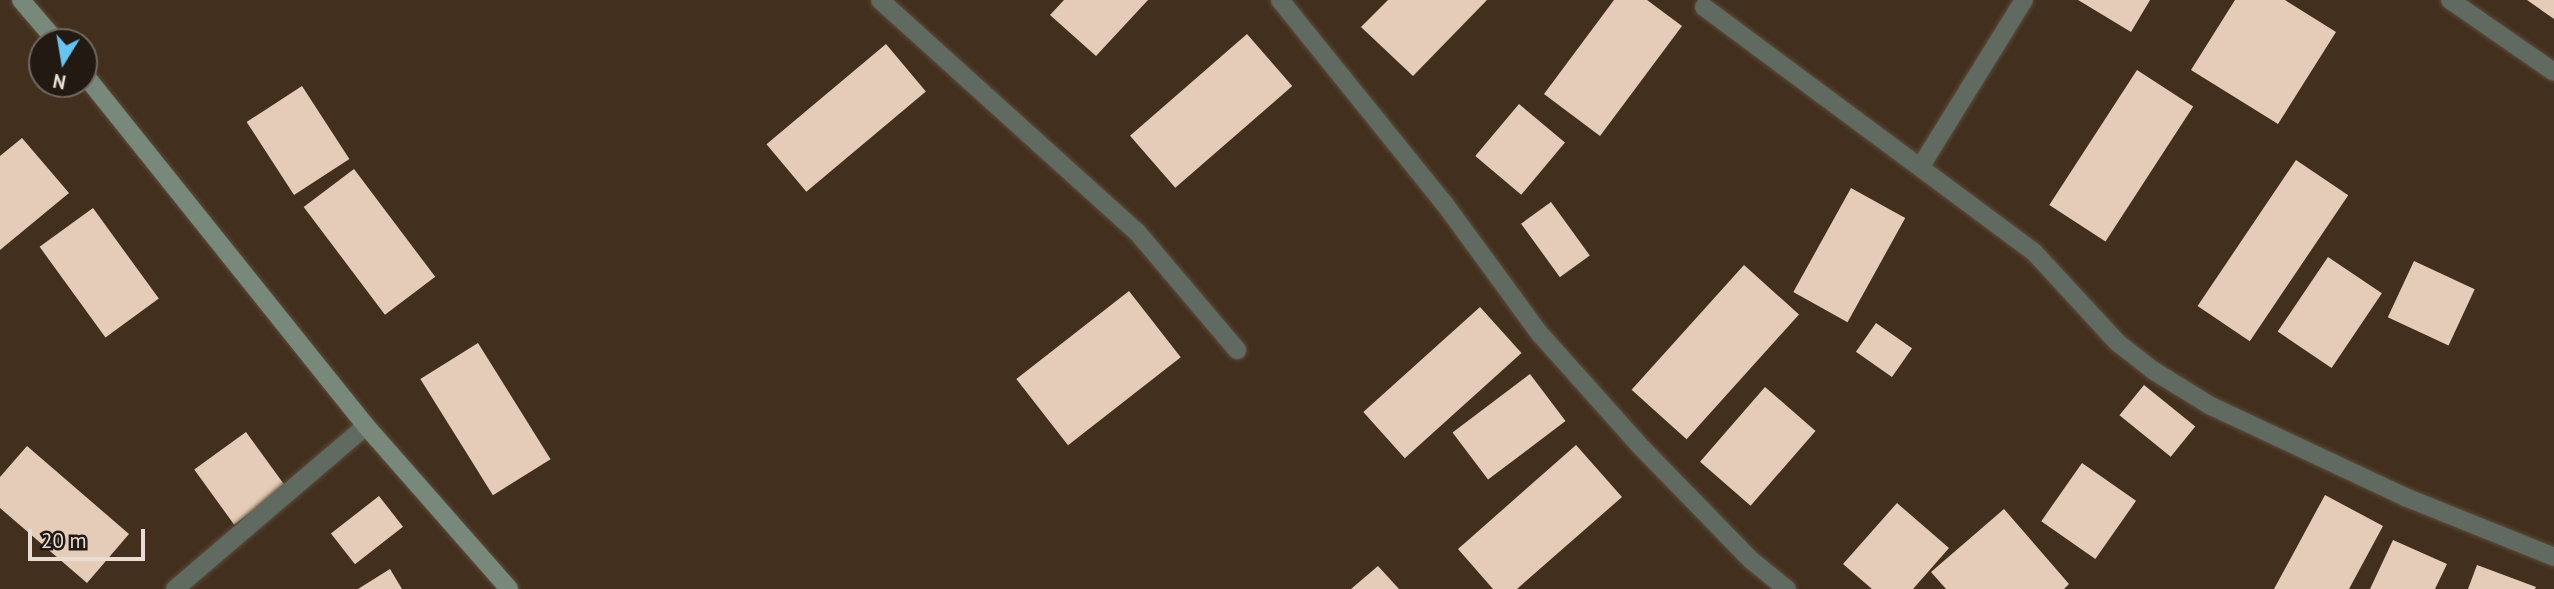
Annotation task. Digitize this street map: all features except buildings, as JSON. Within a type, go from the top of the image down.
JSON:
[{"type":"street","points":[[21,0],[45,28]]},
{"type":"street","points":[[880,0],[1138,232],[1237,349]]},
{"type":"street","points":[[1280,0],[1444,203],[1540,334],[1642,448],[1751,560],[1787,589]]},
{"type":"street","points":[[1921,166],[2024,0]]},
{"type":"street","points":[[2450,0],[2554,72]]},
{"type":"street","points":[[1704,7],[2033,251],[2118,343],[2154,372],[2211,406],[2405,497],[2554,556]]},
{"type":"street","points":[[98,91],[366,426],[509,589]]},
{"type":"street","points":[[175,589],[366,426]]}]
